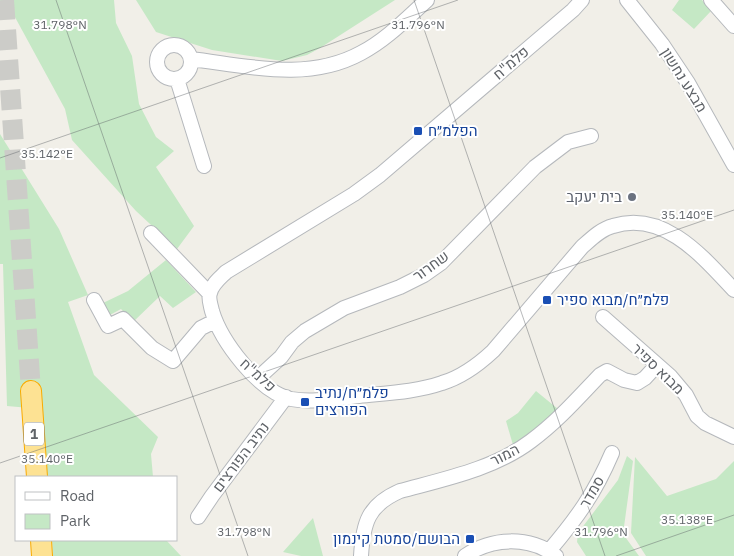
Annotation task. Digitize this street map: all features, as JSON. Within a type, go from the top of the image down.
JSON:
[{"type":"highway","name":"1","points":[[31,391],[37,476]]},
{"type":"highway","points":[[41,541],[42,556]]},
{"type":"street","points":[[191,59],[280,70],[308,70],[331,65],[365,51],[394,30],[427,0]]},
{"type":"street","name":"פלמ\"ח","points":[[582,0],[573,10],[380,175],[354,194],[226,272],[209,293],[210,306],[215,321],[230,348],[244,366],[258,378],[286,397],[317,400],[399,392],[442,383],[462,375],[479,364],[493,351],[582,248],[598,233],[612,226],[628,222],[644,223],[662,228],[697,252],[734,290]]},
{"type":"street","name":"מבצע נחשון","points":[[628,0],[662,44],[688,83],[734,165]]},
{"type":"street","points":[[711,0],[734,26]]},
{"type":"street","points":[[175,44],[186,49],[191,59],[189,70],[177,80],[166,78],[158,69],[156,63],[159,52],[175,44]]},
{"type":"street","points":[[177,80],[204,166]]},
{"type":"street","name":"שחרור","points":[[258,378],[281,357],[292,342],[321,321],[344,308],[400,287],[424,275],[441,262],[535,167],[568,142],[591,136]]},
{"type":"street","points":[[151,233],[209,293]]},
{"type":"street","points":[[94,300],[108,326],[123,319],[152,348],[173,361],[201,328],[215,321]]},
{"type":"street","name":"מבוא ספיר","points":[[603,317],[657,365],[686,395],[697,416],[705,423],[734,437]]},
{"type":"street","name":"המור","points":[[361,556],[366,524],[373,508],[386,498],[484,466],[506,456],[532,441],[566,411],[600,375],[608,371],[624,380],[637,383],[645,378],[657,365]]},
{"type":"street","name":"נתיב הפורצים","points":[[198,517],[286,397]]},
{"type":"street","name":"סמדר","points":[[553,553],[589,500],[612,453]]},
{"type":"street","points":[[465,556],[488,544],[508,540],[528,544],[553,553]]},
{"type":"green space","points":[[0,0],[114,0],[116,23],[132,56],[139,104],[156,137],[174,151],[156,167],[194,226],[177,249],[136,211],[72,140],[65,109],[10,8],[0,11]]},
{"type":"green space","points":[[136,0],[395,0],[320,48],[307,55],[282,61],[212,50],[156,32]]},
{"type":"green space","points":[[679,0],[702,0],[711,11],[694,29],[672,10]]},
{"type":"green space","points":[[0,134],[59,229],[88,295],[68,302],[94,375],[158,437],[151,454],[153,476],[47,476],[41,409],[7,406],[3,264],[0,264]]},
{"type":"green space","points":[[166,260],[196,292],[173,308],[160,296],[133,322],[121,309],[108,316],[103,303],[128,291]]},
{"type":"green space","points":[[536,391],[558,409],[525,439],[513,445],[506,421],[518,413]]},
{"type":"green space","points":[[627,456],[633,461],[623,534],[639,556],[586,556],[577,542],[578,533],[618,480]]},
{"type":"green space","points":[[635,457],[667,496],[716,479],[734,461],[734,556],[646,556],[631,533]]},
{"type":"green space","points":[[313,518],[323,556],[301,556],[283,552]]},
{"type":"green space","points":[[52,541],[167,541],[181,556],[53,556]]},
{"type":"tunnel","points":[[4,0],[31,391]]},
{"type":"place","name":"הפלמ״ח","points":[[418,131]]},
{"type":"place","name":"בית יעקב","points":[[632,197]]},
{"type":"place","name":"פלמ״ח/מבוא ספיר","points":[[547,300]]},
{"type":"place","name":"פלמ״ח/נתיב הפורצים","points":[[305,402]]},
{"type":"place","name":"הבושם/סמטת קינמון","points":[[470,539]]}]
